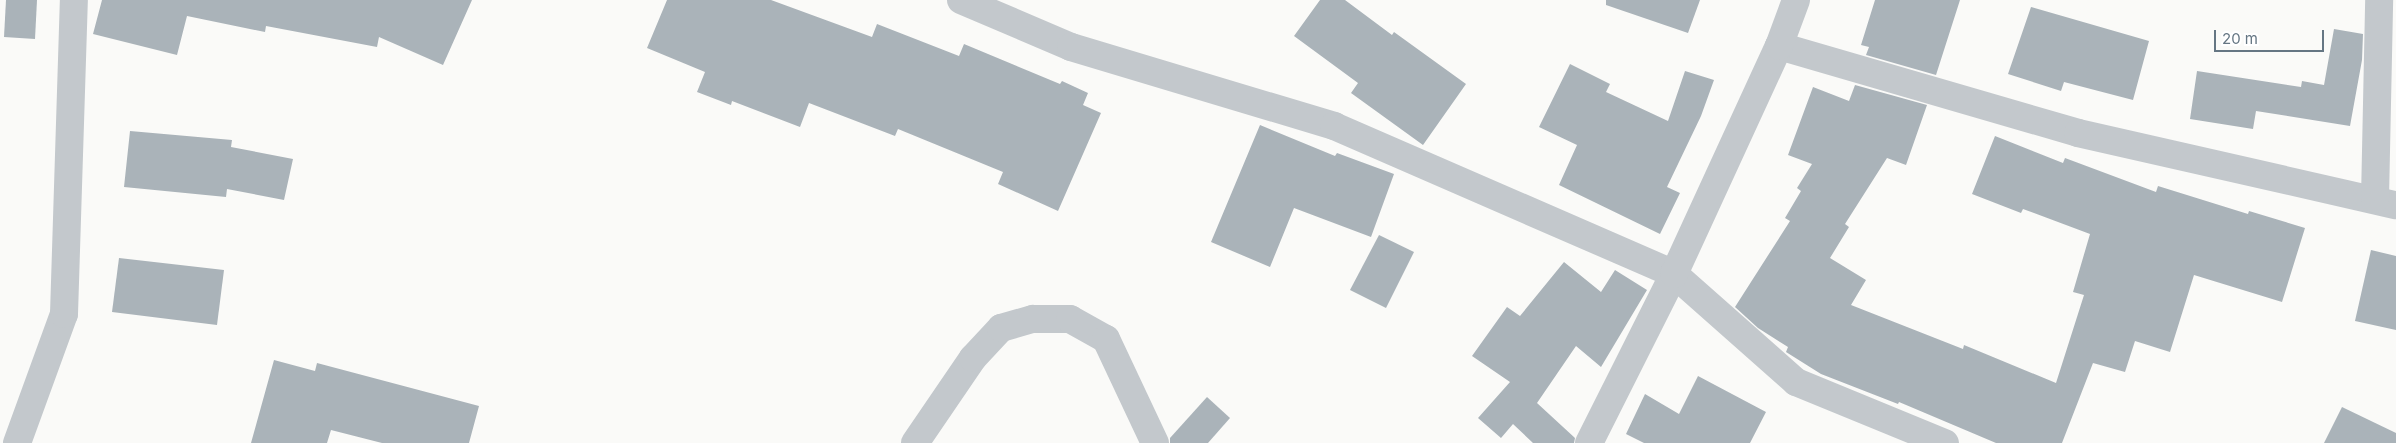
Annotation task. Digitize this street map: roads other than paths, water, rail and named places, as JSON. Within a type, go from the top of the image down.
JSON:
[{"type":"street","points":[[17,443],[64,314],[74,0]]},
{"type":"street","points":[[961,0],[1071,47],[1334,126],[1674,274],[1796,382],[1945,443]]},
{"type":"street","points":[[1589,443],[1674,274],[1779,46],[1796,0]]},
{"type":"street","points":[[1779,46],[2078,132],[2386,202],[2379,0]]},
{"type":"street","points":[[915,443],[973,358],[1000,328],[1033,319],[1070,319],[1106,339],[1155,443]]}]
